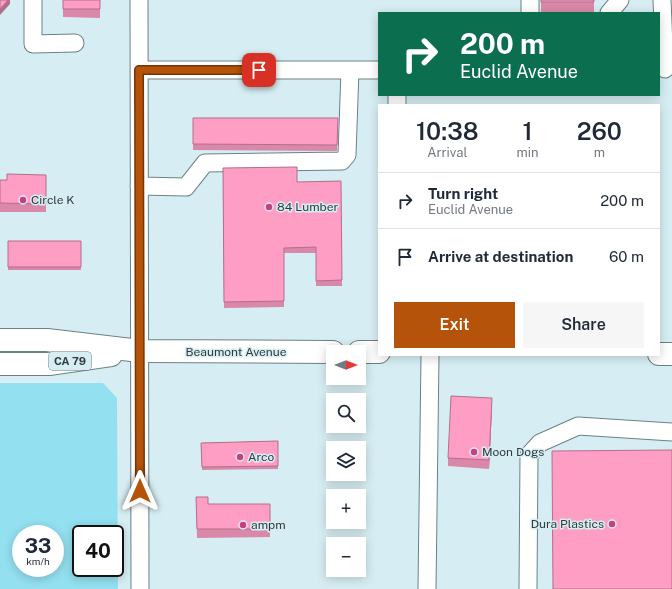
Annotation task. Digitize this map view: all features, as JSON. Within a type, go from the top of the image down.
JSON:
[{"type":"highway","name":"CA 79","points":[[0,340],[47,340],[140,351]]},
{"type":"highway","name":"CA 79","points":[[0,364],[48,364],[140,351]]},
{"type":"highway","name":"Beaumont Avenue","points":[[140,351],[326,352]]},
{"type":"highway","points":[[366,352],[378,352]]},
{"type":"highway","points":[[660,354],[672,354]]},
{"type":"street","points":[[33,0],[33,44],[75,43]]},
{"type":"street","points":[[139,0],[140,589]]},
{"type":"street","points":[[530,0],[530,12]]},
{"type":"street","points":[[610,12],[620,0]]},
{"type":"street","points":[[662,0],[665,69]]},
{"type":"street","points":[[139,70],[378,70]]},
{"type":"street","points":[[139,186],[186,187],[205,164],[342,161],[348,155],[350,70]]},
{"type":"street","points":[[427,589],[430,356]]},
{"type":"street","points":[[528,589],[529,456],[540,443],[578,426],[672,432]]},
{"type":"shaded area","points":[[0,383],[103,383],[117,398],[118,525],[72,525],[72,577],[118,577],[118,589],[0,589]]},
{"type":"building","points":[[0,0],[8,0],[0,9]]},
{"type":"building","points":[[63,0],[100,0],[100,9],[63,9]]},
{"type":"building","points":[[541,0],[594,0],[594,2],[541,2]]},
{"type":"building","points":[[193,118],[338,118],[337,145],[193,144]]},
{"type":"building","points":[[297,167],[297,182],[341,181],[342,280],[316,281],[316,247],[284,248],[284,301],[224,302],[223,168]]},
{"type":"building","name":"Circle K","points":[[7,174],[46,175],[46,204],[0,203],[0,180],[7,180]]},
{"type":"building","points":[[8,241],[81,241],[81,267],[8,267]]},
{"type":"building","points":[[451,396],[492,398],[489,460],[448,458]]},
{"type":"building","name":"Arco","points":[[278,441],[278,466],[202,467],[201,443]]},
{"type":"building","name":"Dura Plastics","points":[[672,450],[672,589],[553,589],[552,451]]},
{"type":"building","points":[[196,497],[208,497],[208,504],[270,504],[270,529],[197,529]]},
{"type":"place","name":"Circle K","points":[[23,200]]},
{"type":"place","name":"84 Lumber","points":[[269,207]]},
{"type":"place","name":"Moon Dogs","points":[[474,452]]},
{"type":"place","name":"Arco","points":[[240,457]]},
{"type":"place","name":"Dura Plastics","points":[[612,524]]},
{"type":"place","name":"ampm","points":[[243,525]]},
{"type":"route","points":[[140,491],[139,70],[259,70]]}]
